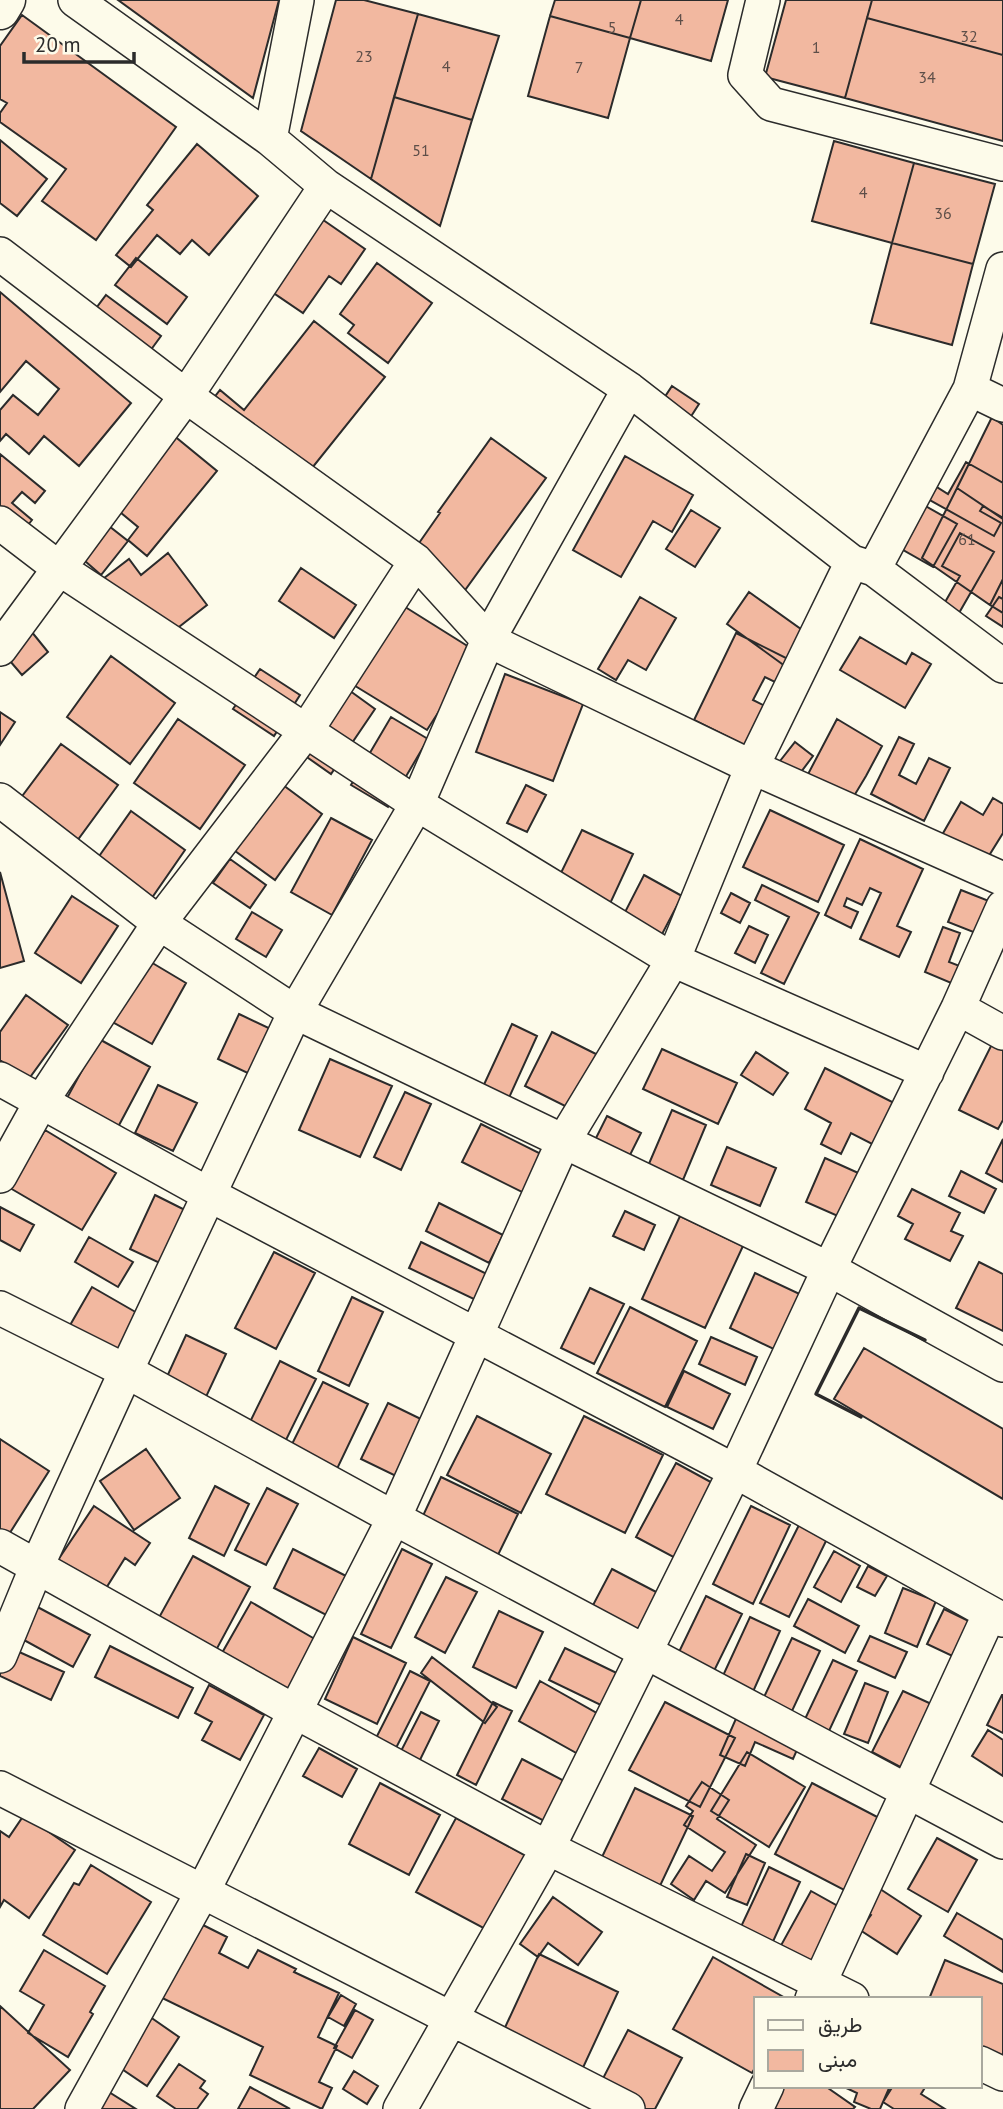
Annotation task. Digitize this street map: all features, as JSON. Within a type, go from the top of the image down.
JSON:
[{"type":"street","points":[[0,10],[6,0]]},
{"type":"street","points":[[75,0],[270,139],[326,187],[629,389],[863,565],[1003,666]]},
{"type":"street","points":[[270,139],[297,0]]},
{"type":"street","points":[[763,0],[745,75],[771,104],[1003,164]]},
{"type":"street","points":[[0,649],[186,396],[326,187]]},
{"type":"street","points":[[0,254],[186,396],[416,561],[488,640],[752,767],[1003,879]]},
{"type":"street","points":[[82,2109],[204,1891],[394,1518],[563,1142],[673,960],[752,767],[863,565],[970,389],[1003,269]]},
{"type":"street","points":[[0,1656],[37,1566],[126,1371],[295,1012],[417,804],[488,640],[629,389]]},
{"type":"street","points":[[970,389],[1003,405]]},
{"type":"street","points":[[0,523],[60,569],[417,804],[673,960],[927,1072]]},
{"type":"street","points":[[0,1176],[41,1102],[159,923],[306,730],[416,561]]},
{"type":"street","points":[[0,800],[159,923],[295,1012],[829,1269],[1003,1365]]},
{"type":"street","points":[[400,2109],[548,1848],[735,1471],[829,1269],[958,1008],[1003,907]]},
{"type":"street","points":[[958,1008],[1003,1033]]},
{"type":"street","points":[[0,1080],[210,1195],[735,1471],[996,1617],[907,1792],[816,1991]]},
{"type":"street","points":[[0,1308],[126,1371],[394,1518],[1003,1842]]},
{"type":"street","points":[[0,1546],[294,1711],[548,1848],[816,1991],[843,1997]]},
{"type":"street","points":[[0,1788],[628,2109]]},
{"type":"street","points":[[982,2064],[1003,2074]]},
{"type":"street","points":[[756,2109],[766,2088]]},
{"type":"building","points":[[118,0],[279,0],[253,98]]},
{"type":"building","points":[[336,0],[364,0],[418,14],[371,179],[301,131]]},
{"type":"building","points":[[555,0],[641,0],[630,38],[550,16]]},
{"type":"building","points":[[641,0],[728,0],[711,61],[630,38]]},
{"type":"building","points":[[786,0],[872,0],[845,98],[765,77]]},
{"type":"building","points":[[872,0],[1003,0],[1003,55],[867,18]]},
{"type":"building","points":[[418,14],[499,36],[472,120],[394,97]]},
{"type":"building","points":[[22,15],[176,127],[96,240],[42,201],[66,169],[0,122],[0,113],[7,103],[0,99],[0,46]]},
{"type":"building","points":[[550,16],[630,38],[608,118],[528,96]]},
{"type":"building","points":[[867,18],[1003,55],[1003,141],[845,98]]},
{"type":"building","points":[[394,97],[472,120],[440,226],[371,179]]},
{"type":"building","points":[[0,140],[47,179],[17,216],[0,203]]},
{"type":"building","points":[[834,141],[914,163],[892,243],[812,221]]},
{"type":"building","points":[[197,144],[258,196],[209,255],[192,240],[180,254],[157,235],[131,267],[116,255],[153,210],[147,205]]},
{"type":"building","points":[[914,163],[995,184],[973,264],[892,243]]},
{"type":"building","points":[[303,206],[365,249],[341,284],[329,276],[303,313],[253,279]]},
{"type":"building","points":[[892,243],[973,264],[952,345],[871,323]]},
{"type":"building","points":[[136,258],[187,297],[167,324],[115,285]]},
{"type":"building","points":[[377,263],[432,303],[388,363],[348,333],[354,325],[340,314]]},
{"type":"building","points":[[0,292],[131,403],[79,466],[44,436],[29,454],[6,434],[0,441],[0,410],[13,395],[38,415],[59,389],[26,361],[0,392]]},
{"type":"building","points":[[106,295],[161,336],[134,373],[88,319]]},
{"type":"building","points":[[314,321],[385,377],[296,488],[202,413],[220,390],[244,410]]},
{"type":"building","points":[[672,386],[699,404],[679,435],[651,418]]},
{"type":"building","points":[[992,417],[1003,425],[1003,519],[957,488]]},
{"type":"building","points":[[156,421],[217,471],[147,556],[128,540],[138,527],[97,493]]},
{"type":"building","points":[[491,438],[546,478],[455,604],[403,566]]},
{"type":"building","points":[[0,454],[45,491],[35,503],[22,492],[12,503],[32,520],[12,545],[0,509]]},
{"type":"building","points":[[625,456],[693,495],[672,532],[653,521],[621,577],[573,550]]},
{"type":"building","points":[[966,462],[1003,483],[1003,518],[983,506],[980,511],[1001,523],[994,536],[928,499],[935,486],[948,494]]},
{"type":"building","points":[[957,488],[1003,519],[1003,579],[990,605],[922,558]]},
{"type":"building","points":[[922,504],[957,524],[933,567],[898,547]]},
{"type":"building","points":[[86,508],[128,541],[101,575],[85,561]]},
{"type":"building","points":[[691,510],[720,528],[695,567],[666,549]]},
{"type":"building","points":[[960,533],[994,552],[959,613],[944,604],[960,576],[942,566]]},
{"type":"building","points":[[168,553],[207,605],[161,641],[95,585],[129,559],[141,575]]},
{"type":"building","points":[[301,568],[356,605],[334,638],[279,601]]},
{"type":"building","points":[[1003,579],[1003,613],[990,605]]},
{"type":"building","points":[[749,592],[819,642],[796,674],[727,624]]},
{"type":"building","points":[[640,597],[676,618],[646,670],[628,660],[616,680],[598,669]]},
{"type":"building","points":[[999,597],[1003,599],[1003,627],[986,616]]},
{"type":"building","points":[[402,605],[477,652],[427,730],[352,684]]},
{"type":"building","points":[[31,631],[48,652],[22,675],[4,654]]},
{"type":"building","points":[[736,633],[794,662],[783,686],[765,677],[753,700],[771,709],[752,749],[694,720]]},
{"type":"building","points":[[860,637],[906,664],[912,653],[931,664],[905,708],[840,670]]},
{"type":"building","points":[[111,656],[175,703],[130,764],[67,717]]},
{"type":"building","points":[[260,669],[300,695],[274,736],[233,709]]},
{"type":"building","points":[[505,674],[583,704],[553,781],[476,752]]},
{"type":"building","points":[[346,688],[375,709],[331,774],[301,753]]},
{"type":"building","points":[[0,712],[15,722],[0,745]]},
{"type":"building","points":[[391,717],[428,739],[388,807],[351,785]]},
{"type":"building","points":[[178,719],[245,765],[200,829],[134,783]]},
{"type":"building","points":[[837,719],[882,746],[848,806],[796,797]]},
{"type":"building","points":[[899,737],[914,744],[899,775],[916,784],[929,758],[950,768],[924,821],[871,794]]},
{"type":"building","points":[[795,742],[813,756],[798,776],[780,761]]},
{"type":"building","points":[[61,744],[118,785],[74,845],[17,803]]},
{"type":"building","points":[[279,782],[322,814],[275,880],[231,848]]},
{"type":"building","points":[[526,785],[546,795],[527,832],[507,823]]},
{"type":"building","points":[[993,798],[1003,804],[1003,833],[985,862],[942,835],[961,802],[983,815]]},
{"type":"building","points":[[770,810],[844,845],[818,902],[743,867]]},
{"type":"building","points":[[131,811],[185,850],[149,902],[95,862]]},
{"type":"building","points":[[331,818],[372,840],[332,915],[291,892]]},
{"type":"building","points":[[582,830],[633,854],[608,908],[556,883]]},
{"type":"building","points":[[860,839],[923,869],[897,926],[911,932],[899,957],[860,939],[881,893],[870,888],[862,905],[847,898],[844,906],[858,912],[851,928],[825,915]]},
{"type":"building","points":[[230,859],[266,885],[250,908],[213,883]]},
{"type":"building","points":[[0,872],[24,961],[0,968]]},
{"type":"building","points":[[644,875],[682,896],[660,938],[622,918]]},
{"type":"building","points":[[762,885],[819,913],[784,984],[761,973],[789,917],[755,900]]},
{"type":"building","points":[[961,890],[999,905],[986,937],[948,922]]},
{"type":"building","points":[[731,893],[750,903],[740,923],[721,913]]},
{"type":"building","points":[[72,896],[118,926],[81,983],[35,953]]},
{"type":"building","points":[[252,912],[282,930],[266,957],[236,939]]},
{"type":"building","points":[[749,926],[768,935],[755,963],[735,953]]},
{"type":"building","points":[[943,927],[960,933],[949,962],[970,970],[963,988],[925,972]]},
{"type":"building","points":[[144,958],[186,983],[152,1044],[109,1020]]},
{"type":"building","points":[[26,995],[68,1025],[28,1080],[0,1060],[0,1032]]},
{"type":"building","points":[[239,1014],[275,1031],[254,1076],[218,1059]]},
{"type":"building","points":[[512,1024],[537,1036],[507,1102],[481,1091]]},
{"type":"building","points":[[552,1032],[600,1056],[573,1110],[525,1086]]},
{"type":"building","points":[[99,1039],[150,1067],[118,1127],[67,1098]]},
{"type":"building","points":[[992,1044],[1003,1050],[1003,1120],[998,1129],[959,1110]]},
{"type":"building","points":[[662,1049],[737,1083],[718,1124],[643,1089]]},
{"type":"building","points":[[756,1052],[788,1073],[773,1095],[741,1075]]},
{"type":"building","points":[[330,1059],[392,1086],[360,1157],[299,1130]]},
{"type":"building","points":[[825,1068],[914,1113],[880,1148],[851,1133],[841,1154],[821,1144],[831,1123],[805,1109]]},
{"type":"building","points":[[158,1085],[197,1103],[173,1151],[135,1133]]},
{"type":"building","points":[[405,1092],[431,1104],[401,1170],[374,1157]]},
{"type":"building","points":[[672,1110],[706,1125],[683,1180],[648,1166]]},
{"type":"building","points":[[607,1116],[641,1133],[628,1159],[594,1142]]},
{"type":"building","points":[[481,1124],[547,1157],[528,1195],[462,1162]]},
{"type":"building","points":[[45,1130],[116,1173],[82,1230],[10,1188]]},
{"type":"building","points":[[1003,1139],[1003,1182],[986,1173]]},
{"type":"building","points":[[727,1147],[776,1168],[760,1206],[711,1185]]},
{"type":"building","points":[[825,1158],[885,1185],[865,1228],[806,1202]]},
{"type":"building","points":[[961,1171],[996,1189],[984,1213],[949,1196]]},
{"type":"building","points":[[912,1189],[960,1213],[951,1231],[963,1236],[950,1261],[905,1239],[913,1224],[898,1216]]},
{"type":"building","points":[[155,1195],[189,1212],[164,1265],[130,1249]]},
{"type":"building","points":[[439,1203],[503,1235],[489,1263],[426,1231]]},
{"type":"building","points":[[0,1207],[34,1225],[20,1251],[0,1240]]},
{"type":"building","points":[[625,1211],[655,1225],[644,1250],[613,1236]]},
{"type":"building","points":[[680,1216],[743,1246],[705,1328],[642,1299]]},
{"type":"building","points":[[89,1237],[133,1262],[118,1287],[75,1262]]},
{"type":"building","points":[[421,1242],[493,1277],[480,1302],[409,1268]]},
{"type":"building","points":[[274,1252],[315,1273],[276,1349],[235,1328]]},
{"type":"building","points":[[979,1262],[1003,1274],[1003,1331],[956,1308]]},
{"type":"building","points":[[755,1273],[806,1297],[780,1352],[730,1328]]},
{"type":"building","points":[[92,1287],[139,1314],[116,1355],[69,1327]]},
{"type":"building","points":[[590,1288],[624,1304],[594,1364],[561,1348]]},
{"type":"building","points":[[352,1297],[383,1312],[349,1386],[318,1371]]},
{"type":"building","points":[[630,1307],[697,1341],[665,1407],[597,1373]]},
{"type":"building","points":[[186,1335],[226,1354],[205,1399],[165,1381]]},
{"type":"building","points":[[711,1337],[757,1357],[745,1385],[699,1364]]},
{"type":"building","points":[[864,1348],[1003,1429],[1003,1499],[834,1399]]},
{"type":"building","points":[[280,1361],[316,1379],[284,1444],[248,1426]]},
{"type":"building","points":[[684,1371],[730,1394],[713,1429],[667,1407]]},
{"type":"building","points":[[323,1382],[368,1404],[336,1471],[290,1448]]},
{"type":"building","points":[[388,1403],[427,1422],[400,1478],[361,1459]]},
{"type":"building","points":[[477,1416],[551,1454],[521,1513],[447,1475]]},
{"type":"building","points":[[584,1416],[663,1455],[625,1533],[546,1494]]},
{"type":"building","points":[[0,1439],[49,1471],[6,1539],[0,1535]]},
{"type":"building","points":[[146,1449],[180,1498],[134,1530],[100,1481]]},
{"type":"building","points":[[676,1463],[718,1486],[679,1560],[636,1537]]},
{"type":"building","points":[[441,1477],[518,1514],[497,1557],[421,1520]]},
{"type":"building","points":[[215,1486],[249,1504],[224,1556],[189,1538]]},
{"type":"building","points":[[267,1488],[298,1504],[266,1565],[235,1550]]},
{"type":"building","points":[[94,1506],[150,1543],[135,1565],[125,1558],[103,1593],[56,1563]]},
{"type":"building","points":[[751,1506],[790,1525],[753,1604],[713,1584]]},
{"type":"building","points":[[799,1525],[827,1539],[789,1617],[760,1603]]},
{"type":"building","points":[[293,1549],[352,1579],[332,1618],[274,1588]]},
{"type":"building","points":[[402,1549],[432,1564],[391,1648],[361,1634]]},
{"type":"building","points":[[834,1551],[860,1566],[841,1602],[814,1587]]},
{"type":"building","points":[[193,1556],[250,1587],[214,1654],[156,1623]]},
{"type":"building","points":[[868,1566],[887,1576],[875,1596],[857,1587]]},
{"type":"building","points":[[612,1569],[662,1595],[642,1633],[592,1607]]},
{"type":"building","points":[[446,1577],[477,1592],[445,1653],[415,1637]]},
{"type":"building","points":[[903,1588],[936,1601],[917,1647],[885,1633]]},
{"type":"building","points":[[706,1596],[742,1614],[714,1671],[678,1654]]},
{"type":"building","points":[[808,1599],[859,1626],[845,1653],[794,1626]]},
{"type":"building","points":[[251,1602],[320,1642],[291,1693],[222,1653]]},
{"type":"building","points":[[30,1603],[90,1635],[73,1667],[13,1634]]},
{"type":"building","points":[[944,1609],[981,1627],[965,1662],[927,1644]]},
{"type":"building","points":[[499,1611],[543,1632],[516,1688],[473,1667]]},
{"type":"building","points":[[750,1617],[780,1631],[752,1694],[721,1680]]},
{"type":"building","points":[[870,1636],[907,1652],[895,1678],[858,1661]]},
{"type":"building","points":[[353,1637],[406,1663],[377,1724],[325,1699]]},
{"type":"building","points":[[792,1638],[820,1651],[792,1711],[764,1697]]},
{"type":"building","points":[[110,1646],[193,1688],[178,1718],[95,1677]]},
{"type":"building","points":[[8,1647],[64,1672],[51,1700],[0,1676],[0,1665]]},
{"type":"building","points":[[565,1648],[627,1678],[611,1710],[549,1680]]},
{"type":"building","points":[[432,1657],[497,1707],[485,1723],[421,1673]]},
{"type":"building","points":[[833,1660],[857,1671],[829,1731],[805,1719]]},
{"type":"building","points":[[410,1671],[430,1681],[394,1752],[374,1742]]},
{"type":"building","points":[[540,1681],[609,1720],[587,1759],[519,1721]]},
{"type":"building","points":[[865,1683],[888,1692],[868,1743],[844,1734]]},
{"type":"building","points":[[209,1685],[264,1715],[240,1760],[202,1740],[212,1722],[195,1713]]},
{"type":"building","points":[[903,1691],[938,1707],[906,1770],[872,1752]]},
{"type":"building","points":[[1003,1695],[1003,1733],[987,1725]]},
{"type":"building","points":[[493,1702],[512,1711],[476,1785],[457,1775]]},
{"type":"building","points":[[665,1702],[735,1738],[700,1807],[629,1770]]},
{"type":"building","points":[[421,1712],[439,1721],[419,1762],[400,1753]]},
{"type":"building","points":[[738,1714],[800,1743],[793,1759],[755,1742],[745,1766],[720,1755]]},
{"type":"building","points":[[988,1730],[1003,1740],[1003,1776],[972,1756]]},
{"type":"building","points":[[319,1748],[357,1769],[342,1797],[303,1776]]},
{"type":"building","points":[[747,1752],[805,1787],[769,1847],[711,1811]]},
{"type":"building","points":[[522,1759],[570,1784],[550,1824],[502,1799]]},
{"type":"building","points":[[702,1782],[729,1800],[717,1819],[756,1845],[725,1893],[706,1881],[694,1900],[671,1884],[689,1856],[712,1871],[725,1852],[684,1825],[693,1811],[686,1806]]},
{"type":"building","points":[[380,1783],[440,1815],[409,1875],[349,1844]]},
{"type":"building","points":[[812,1783],[883,1820],[846,1891],[775,1854]]},
{"type":"building","points":[[635,1788],[693,1816],[659,1888],[601,1859]]},
{"type":"building","points":[[24,1815],[75,1850],[29,1918],[4,1900],[0,1907],[0,1831],[9,1837]]},
{"type":"building","points":[[456,1818],[528,1857],[489,1931],[416,1892]]},
{"type":"building","points":[[937,1838],[977,1860],[948,1912],[908,1889]]},
{"type":"building","points":[[746,1854],[765,1863],[747,1905],[727,1897]]},
{"type":"building","points":[[91,1865],[151,1902],[107,1974],[43,1935],[74,1883],[79,1885]]},
{"type":"building","points":[[769,1867],[800,1882],[771,1946],[739,1931]]},
{"type":"building","points":[[868,1881],[921,1916],[897,1954],[860,1930],[871,1915],[853,1903]]},
{"type":"building","points":[[811,1891],[843,1909],[811,1967],[779,1949]]},
{"type":"building","points":[[553,1897],[602,1932],[578,1965],[548,1943],[538,1957],[520,1944]]},
{"type":"building","points":[[957,1913],[1003,1940],[1003,1972],[944,1936]]},
{"type":"building","points":[[191,1919],[227,1937],[219,1953],[248,1968],[258,1950],[296,1969],[294,1972],[339,1993],[318,2037],[337,2046],[319,2082],[332,2088],[322,2109],[250,2075],[263,2047],[154,1994]]},
{"type":"building","points":[[44,1950],[105,1986],[90,2012],[93,2014],[68,2057],[28,2033],[44,2005],[20,1991]]},
{"type":"building","points":[[539,1954],[618,1992],[581,2072],[502,2034]]},
{"type":"building","points":[[713,1957],[783,1997],[754,1997],[752,2073],[673,2029]]},
{"type":"building","points":[[945,1960],[1003,1984],[1003,2059],[982,2051],[982,1997],[930,1997]]},
{"type":"building","points":[[341,1995],[356,2004],[344,2026],[328,2017]]},
{"type":"building","points":[[0,2006],[70,2070],[33,2109],[0,2109]]},
{"type":"building","points":[[355,2010],[373,2020],[352,2058],[334,2048]]},
{"type":"building","points":[[143,2012],[179,2037],[147,2086],[110,2061]]},
{"type":"building","points":[[628,2030],[682,2058],[655,2109],[632,2109],[597,2090]]},
{"type":"building","points":[[179,2064],[205,2081],[200,2088],[208,2094],[197,2109],[176,2109],[157,2096]]},
{"type":"building","points":[[354,2071],[378,2086],[367,2104],[343,2089]]},
{"type":"building","points":[[93,2082],[136,2109],[77,2109]]},
{"type":"building","points":[[250,2087],[290,2109],[238,2109]]},
{"type":"building","points":[[771,2088],[828,2088],[855,2107],[853,2109],[757,2109]]},
{"type":"building","points":[[846,2088],[889,2088],[880,2109],[871,2109],[854,2102],[857,2093]]},
{"type":"building","points":[[892,2088],[925,2088],[921,2094],[945,2109],[894,2109],[883,2102]]},
{"type":"wall","points":[[861,1417],[816,1394],[859,1308],[925,1340]]}]
